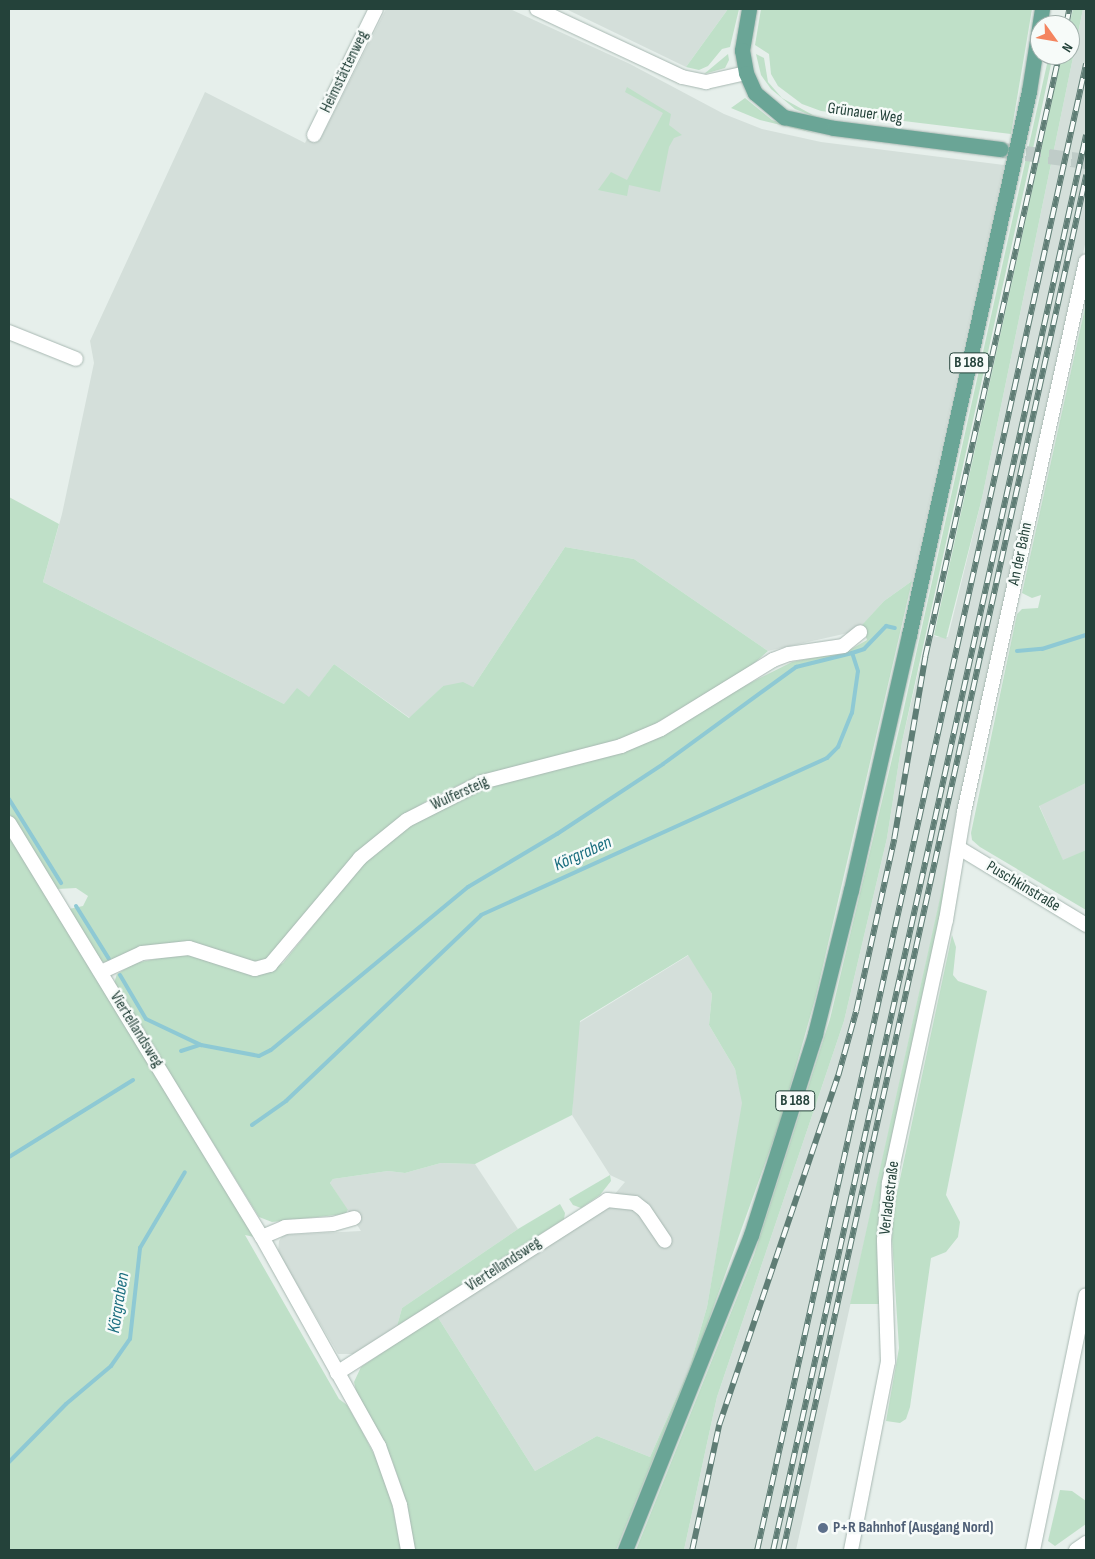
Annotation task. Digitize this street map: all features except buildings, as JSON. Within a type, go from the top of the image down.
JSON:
[{"type":"main road","name":"Grünauer Weg","points":[[749,9],[742,50],[746,73],[755,93],[770,107],[803,123],[1001,150]]},
{"type":"main road","name":"B 188","points":[[625,1550],[751,1235],[815,1034],[849,900],[909,635],[1029,90],[1042,9]]},
{"type":"street","name":"Heimstättenweg","points":[[314,135],[376,9]]},
{"type":"street","points":[[536,9],[682,77],[706,82],[746,73]]},
{"type":"street","name":"An der Bahn","points":[[959,848],[964,812],[1086,261]]},
{"type":"street","points":[[9,332],[76,359]]},
{"type":"street","name":"Wulfersteig","points":[[101,972],[142,953],[189,948],[255,969],[270,965],[360,858],[406,820],[482,782],[621,746],[661,729],[773,660],[788,654],[842,646],[860,632]]},
{"type":"street","name":"Viertellandsweg","points":[[9,823],[262,1237],[379,1446],[400,1505],[408,1550]]},
{"type":"street","name":"Puschkinstraße","points":[[959,848],[1086,925]]},
{"type":"street","name":"Verladestraße","points":[[851,1550],[888,1362],[884,1240],[889,1184],[959,848]]},
{"type":"street","name":"Viertellandsweg","points":[[337,1373],[607,1200],[635,1203],[644,1210],[665,1241]]},
{"type":"street","points":[[262,1237],[285,1228],[332,1224],[354,1218]]},
{"type":"street","points":[[1033,1550],[1086,1295]]},
{"type":"street","points":[[1076,1550],[1086,1543]]},
{"type":"shaded area","points":[[386,9],[510,9],[630,64],[724,114],[762,129],[821,142],[1004,165],[912,581],[884,601],[857,631],[768,651],[634,559],[565,547],[473,687],[443,686],[410,718],[334,664],[309,698],[284,704],[43,582],[62,514],[94,363],[90,341],[205,92],[305,143],[310,133],[321,138]]},
{"type":"shaded area","points":[[566,9],[728,9],[686,67]]},
{"type":"shaded area","points":[[1083,9],[1086,9],[1086,240],[796,1550],[684,1550],[717,1397],[844,1021],[887,838],[902,742],[928,630],[936,637],[948,637],[982,498],[1071,65],[1080,65],[1080,24]]},
{"type":"shaded area","points":[[1086,783],[1086,850],[1063,861],[1039,805]]},
{"type":"shaded area","points":[[689,955],[712,994],[709,1025],[735,1069],[743,1103],[707,1307],[689,1369],[650,1457],[597,1436],[535,1471],[437,1316],[603,1208],[625,1182],[610,1175],[572,1115],[577,1024]]},
{"type":"shaded area","points":[[441,1163],[475,1164],[518,1229],[402,1308],[397,1326],[353,1354],[338,1354],[278,1252],[279,1241],[283,1235],[361,1231],[330,1183],[333,1179],[388,1171],[405,1173]]},
{"type":"green space","points":[[728,9],[739,9],[730,47],[722,49],[708,66],[699,70],[686,67]]},
{"type":"green space","points":[[761,9],[1032,9],[1011,134],[821,111],[802,104],[778,86],[771,74],[769,54],[755,45]]},
{"type":"green space","points":[[1073,9],[1083,9],[1080,24],[1080,15],[1072,15]]},
{"type":"green space","points":[[728,54],[729,60],[725,68],[704,74]]},
{"type":"green space","points":[[756,54],[764,58],[768,82],[782,98],[820,119],[795,109],[771,89],[761,75]]},
{"type":"green space","points":[[1047,65],[1051,65],[902,742],[887,838],[844,1021],[717,1397],[684,1550],[636,1550],[754,1255],[830,1019],[902,717]]},
{"type":"green space","points":[[1060,65],[1071,65],[982,498],[946,639],[934,635]]},
{"type":"green space","points":[[627,87],[671,114],[669,125],[682,135],[674,138],[669,147],[660,192],[629,185],[627,196],[598,190],[611,172],[627,180],[663,113],[625,92]]},
{"type":"green space","points":[[745,98],[772,120],[818,134],[760,120],[731,108]]},
{"type":"green space","points":[[1086,303],[1086,783],[1039,806],[1063,860],[1086,850],[1086,910],[980,847],[972,840],[971,833],[1017,614],[1022,609],[1038,608],[1041,595],[1032,598],[1022,593]]},
{"type":"green space","points":[[9,497],[59,524],[43,582],[284,704],[297,688],[309,697],[334,664],[409,718],[443,686],[463,682],[473,687],[565,547],[634,559],[768,651],[751,666],[635,736],[481,775],[435,796],[404,815],[272,957],[264,961],[254,962],[193,942],[143,947],[108,963],[101,961],[69,909],[83,906],[88,896],[76,888],[57,889],[9,813]]},
{"type":"green space","points":[[912,581],[816,996],[781,1119],[702,1339],[616,1550],[415,1550],[406,1501],[392,1460],[356,1391],[354,1382],[361,1367],[437,1316],[535,1471],[597,1436],[650,1457],[689,1369],[707,1307],[742,1103],[735,1069],[709,1025],[712,994],[688,955],[580,1021],[572,1115],[475,1164],[441,1163],[405,1173],[388,1171],[333,1179],[330,1183],[348,1210],[345,1214],[272,1222],[259,1217],[114,983],[117,974],[135,963],[187,953],[272,969],[283,963],[363,863],[407,827],[484,786],[604,756],[792,662],[848,651],[867,640],[862,625],[884,601]]},
{"type":"green space","points":[[9,835],[254,1237],[245,1235],[339,1399],[347,1405],[362,1431],[380,1466],[392,1504],[401,1550],[9,1550]]},
{"type":"green space","points":[[948,862],[940,917],[884,1173],[877,1245],[881,1304],[850,1304]]},
{"type":"green space","points":[[952,935],[956,947],[953,975],[958,981],[987,991],[946,1195],[960,1222],[958,1237],[946,1252],[931,1258],[910,1407],[906,1419],[900,1423],[886,1421],[899,1348],[892,1239],[894,1207]]},
{"type":"green space","points":[[610,1175],[611,1181],[600,1195],[581,1208],[573,1205],[569,1199]]},
{"type":"green space","points":[[560,1204],[565,1213],[564,1219],[397,1326],[402,1308],[518,1229]]},
{"type":"green space","points":[[1060,1490],[1072,1491],[1086,1501],[1086,1524],[1055,1546],[1048,1541]]},
{"type":"waterway","name":"Körgraben","points":[[252,1125],[286,1101],[481,915],[827,758],[838,747],[852,713],[858,671],[852,653],[864,649],[886,626],[895,628]]},
{"type":"waterway","name":"Körgraben","points":[[1017,651],[1042,649],[1086,635]]},
{"type":"waterway","points":[[120,975],[146,1019],[201,1045],[259,1056],[271,1050],[468,887],[557,834],[663,764],[796,667],[852,653]]},
{"type":"waterway","points":[[9,799],[61,883]]},
{"type":"waterway","points":[[76,906],[109,959]]},
{"type":"waterway","points":[[181,1051],[200,1045]]},
{"type":"waterway","points":[[9,1157],[133,1080]]},
{"type":"waterway","name":"Körgraben","points":[[9,1462],[66,1404],[111,1366],[130,1339],[140,1248],[185,1172]]},
{"type":"tunnel","points":[[1003,150],[1086,161]]},
{"type":"railway","points":[[1068,15],[1069,9]]},
{"type":"railway","points":[[757,1550],[1086,64]]},
{"type":"railway","points":[[692,1550],[719,1425],[838,1076],[856,1011],[894,839],[925,657],[1057,65]]},
{"type":"railway","points":[[773,1550],[1086,135]]},
{"type":"railway","points":[[783,1550],[1086,175]]},
{"type":"place","name":"P+R Bahnhof (Ausgang Nord)","points":[[823,1528]]}]
